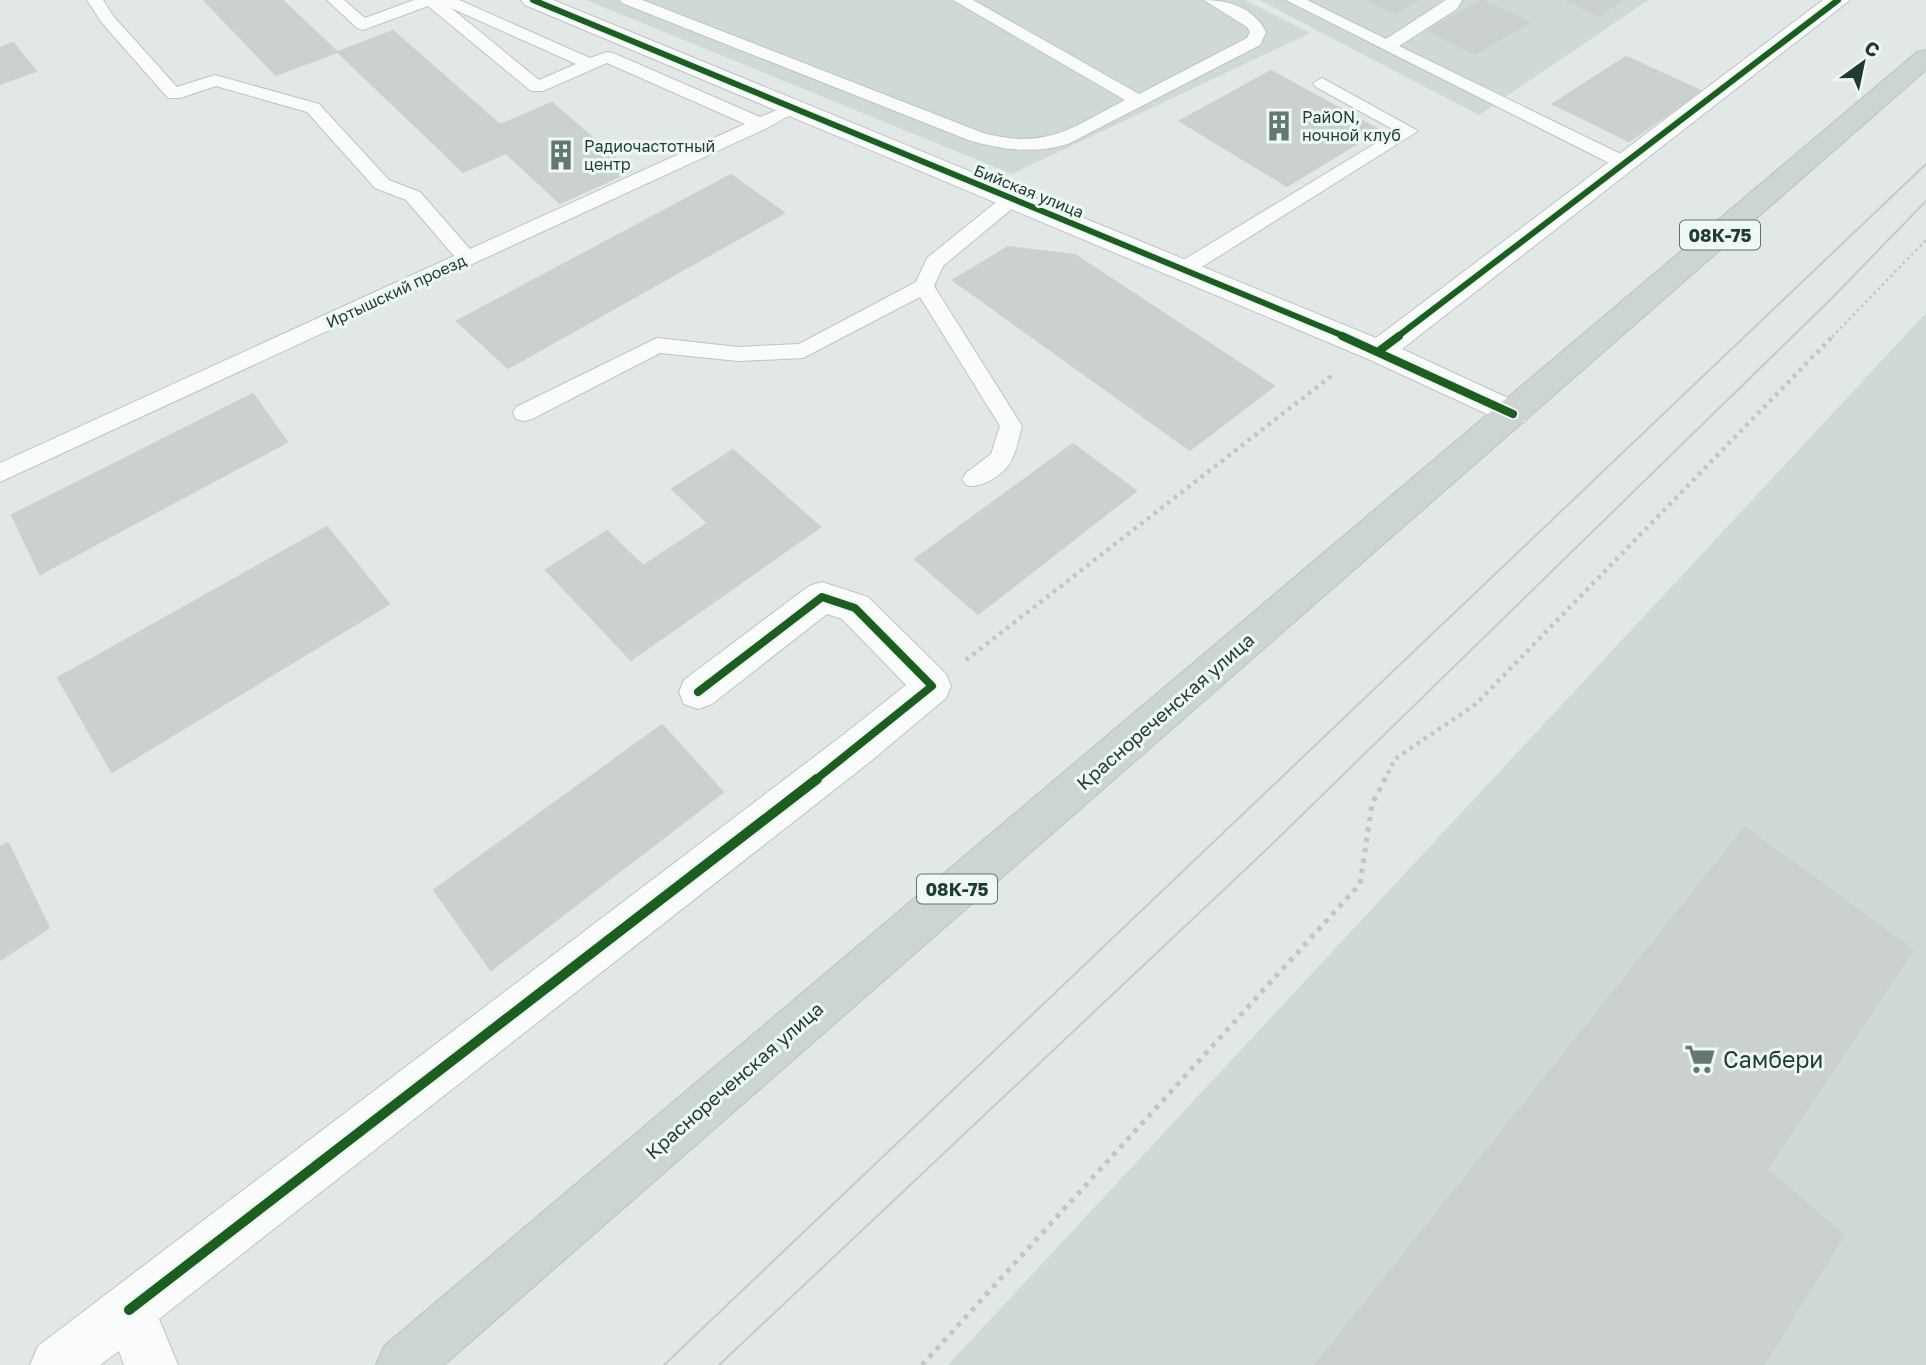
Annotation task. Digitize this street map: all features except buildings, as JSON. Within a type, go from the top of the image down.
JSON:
[{"type":"main road","name":"Краснореченская улица","points":[[403,1365],[1926,57]]},
{"type":"street","name":"Бийская улица","points":[[533,0],[1374,349],[1513,414]]},
{"type":"street","points":[[1374,349],[1838,0]]},
{"type":"street","points":[[57,1365],[846,757],[932,686],[855,608],[822,597],[698,692]]},
{"type":"street","points":[[129,1310],[151,1365]]},
{"type":"lane","points":[[95,0],[108,20],[174,94],[215,80],[313,108],[382,184],[413,196],[467,259]]},
{"type":"lane","points":[[335,0],[363,25],[430,0],[537,87],[607,57]]},
{"type":"lane","points":[[446,0],[589,64]]},
{"type":"lane","points":[[478,0],[761,124]]},
{"type":"lane","points":[[628,0],[997,143],[1045,146],[1062,140],[1254,41],[1258,32],[1254,24],[1212,0]]},
{"type":"lane","points":[[961,0],[1139,101]]},
{"type":"lane","points":[[1294,0],[1624,163]]},
{"type":"lane","points":[[1387,46],[1451,6],[1454,0]]},
{"type":"lane","points":[[1182,270],[1409,131],[1322,83]]},
{"type":"lane","name":"Иртышский проезд","points":[[0,472],[792,109]]},
{"type":"lane","points":[[524,413],[656,345],[738,354],[803,351],[924,286],[934,263],[1012,199]]},
{"type":"lane","points":[[924,286],[1010,425],[1001,459],[974,479]]},
{"type":"path","points":[[922,1365],[1360,884],[1372,804],[1395,759],[1476,704],[1926,240]]},
{"type":"path","points":[[932,686],[1374,349]]},
{"type":"shaded area","points":[[586,0],[1245,0],[1310,33],[1012,174]]},
{"type":"shaded area","points":[[1259,0],[1648,0],[1479,115]]},
{"type":"shaded area","points":[[1926,313],[1926,1365],[948,1365]]},
{"type":"tram line","points":[[664,1365],[1926,164]]},
{"type":"tram line","points":[[719,1365],[1266,850],[1831,299],[1926,201]]},
{"type":"cycle path","points":[[533,0],[1379,351],[1513,414]]},
{"type":"cycle path","points":[[1379,351],[1838,0]]},
{"type":"cycle path","points":[[129,1310],[857,748],[932,686],[855,608],[822,597],[698,692]]},
{"type":"place","name":"РайON, ночной клуб","points":[[1279,126]]},
{"type":"place","name":"Радиочастотный центр","points":[[561,155]]},
{"type":"place","name":"Самбери","points":[[1700,1059]]}]
